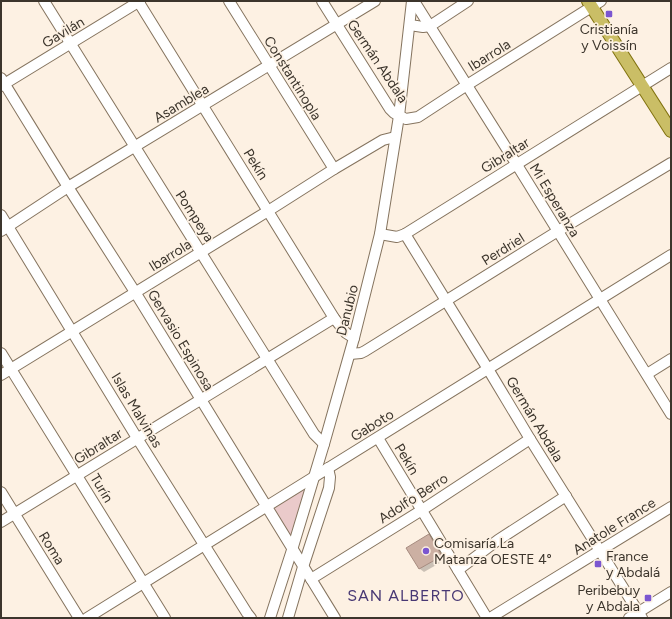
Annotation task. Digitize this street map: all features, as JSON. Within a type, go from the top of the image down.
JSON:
[{"type":"main road","points":[[594,3],[642,86],[671,131]]},
{"type":"street","name":"Pompeya","points":[[44,1],[266,359],[314,434],[324,444]]},
{"type":"street","name":"Gavilán","points":[[2,83],[71,44],[139,1]]},
{"type":"street","name":"Pekín","points":[[139,1],[334,318],[346,333],[354,338]]},
{"type":"street","name":"Constantinopla","points":[[229,1],[334,169]]},
{"type":"street","name":"Germán Abdala","points":[[322,1],[390,109],[399,116]]},
{"type":"street","name":"Asamblea","points":[[5,229],[68,187],[376,1]]},
{"type":"street","name":"Danubio","points":[[270,618],[315,476],[350,354],[380,234],[399,116],[413,1]]},
{"type":"street","name":"Mi Esperanza","points":[[413,1],[601,299],[671,414]]},
{"type":"street","points":[[410,25],[423,27],[430,26],[468,1]]},
{"type":"street","name":"Ibarrola","points":[[399,116],[406,119],[418,117],[594,3]]},
{"type":"street","name":"Gibraltar","points":[[380,234],[397,237],[405,234],[671,68]]},
{"type":"street","name":"Gervasio Espinosa","points":[[2,83],[135,292],[335,618]]},
{"type":"street","name":"Ibarrola","points":[[1,375],[382,140],[395,137]]},
{"type":"street","name":"Perdriel","points":[[350,354],[361,354],[671,163]]},
{"type":"street","name":"Islas Malvinas","points":[[1,215],[5,229],[72,331],[137,438],[251,618]]},
{"type":"street","name":"Germán Abdala","points":[[405,234],[530,439],[601,550],[640,615]]},
{"type":"street","name":"Gaboto","points":[[87,618],[671,255]]},
{"type":"street","name":"Gibraltar","points":[[1,522],[334,318]]},
{"type":"street","name":"Turín","points":[[1,353],[165,618]]},
{"type":"street","points":[[647,374],[671,359]]},
{"type":"street","name":"Pekín","points":[[378,438],[487,618]]},
{"type":"street","name":"Adolfo Berro","points":[[311,579],[422,510],[530,439]]},
{"type":"street","points":[[288,618],[329,488],[330,477],[328,468]]},
{"type":"street","name":"Roma","points":[[1,492],[79,618]]},
{"type":"street","points":[[458,570],[498,540],[566,496]]},
{"type":"street","name":"Anatole France","points":[[490,618],[671,507]]},
{"type":"street","points":[[629,618],[640,615],[671,592]]},
{"type":"shaded area","points":[[307,487],[291,538],[273,510],[275,506]]},
{"type":"building","name":"Comisaría La Matanza OESTE 4°","points":[[429,534],[442,556],[419,569],[406,548]]},
{"type":"place","name":"Cristianía y Voissín","points":[[609,14]]},
{"type":"place","name":"Comisaría La Matanza OESTE 4°","points":[[426,551]]},
{"type":"place","name":"France y Abdalá","points":[[598,564]]},
{"type":"place","name":"Peribebuy y Abdala","points":[[648,598]]},
{"type":"district","name":"SAN ALBERTO","points":[[406,595]]}]
